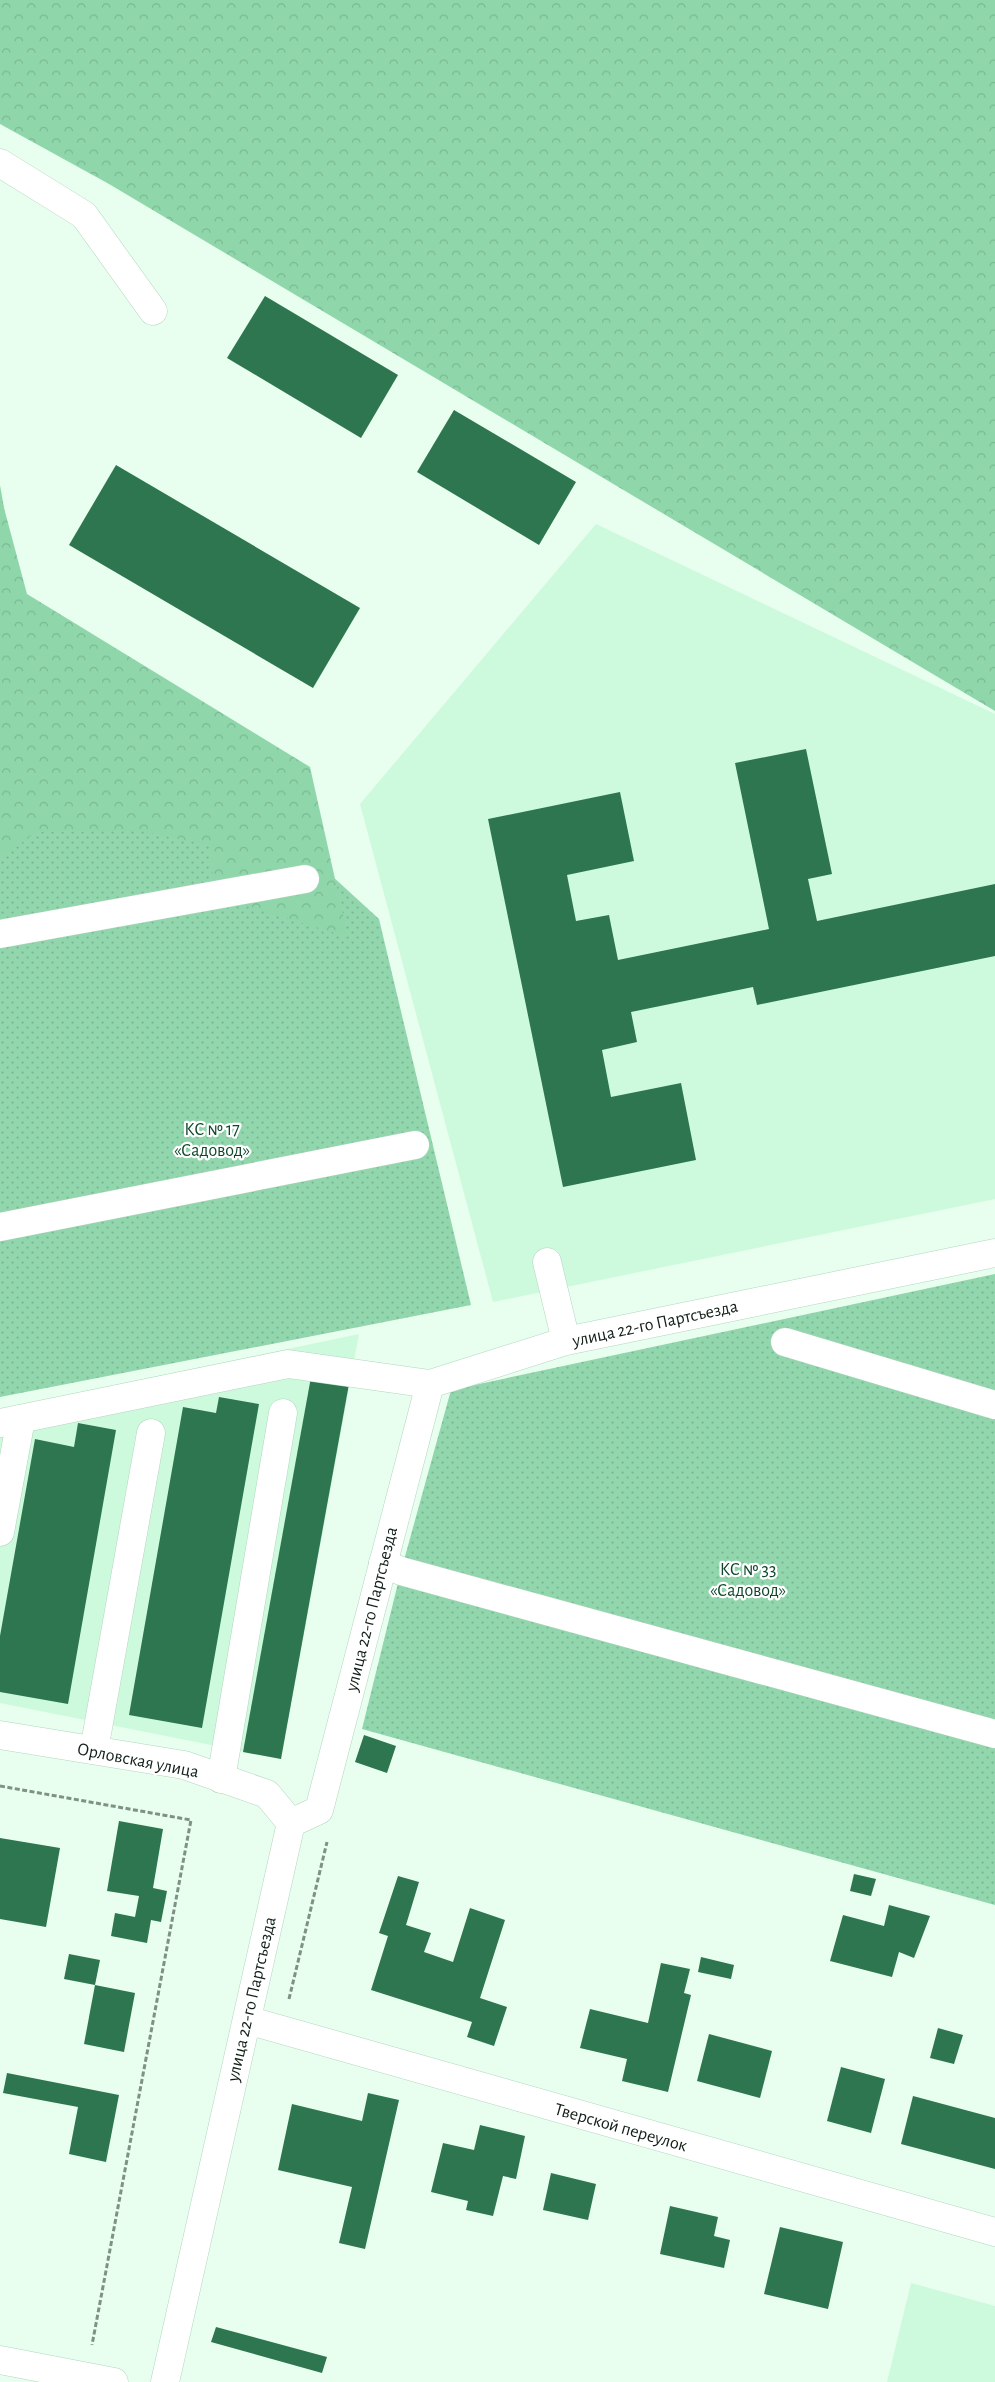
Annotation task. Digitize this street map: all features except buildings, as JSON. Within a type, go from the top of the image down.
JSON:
[{"type":"street","points":[[0,163],[84,215],[153,311]]},
{"type":"street","points":[[0,934],[305,879]]},
{"type":"street","points":[[0,1227],[415,1145]]},
{"type":"street","name":"улица 22-го Партсъезда","points":[[165,2382],[291,1822],[319,1810],[430,1384],[566,1341],[995,1254]]},
{"type":"street","points":[[547,1262],[566,1341]]},
{"type":"street","points":[[784,1342],[995,1405]]},
{"type":"street","points":[[0,1532],[10,1421],[288,1364],[430,1384]]},
{"type":"street","points":[[221,1779],[283,1413]]},
{"type":"street","points":[[94,1750],[151,1433]]},
{"type":"street","points":[[383,1563],[401,1571],[995,1734]]},
{"type":"street","name":"Орловская улица","points":[[0,1735],[184,1765],[267,1794],[291,1822]]},
{"type":"street","name":"Тверской переулок","points":[[247,2020],[995,2232]]},
{"type":"street","points":[[0,2360],[114,2382]]},
{"type":"path","points":[[0,1786],[191,1820],[86,2376]]},
{"type":"path","points":[[281,2031],[328,1838]]},
{"type":"shaded area","points":[[596,524],[995,714],[995,1199],[493,1302],[360,804]]},
{"type":"shaded area","points":[[359,1334],[281,1759],[0,1703],[0,1409]]},
{"type":"shaded area","points":[[911,2283],[995,2306],[995,2382],[887,2382]]},
{"type":"green space","points":[[0,0],[995,0],[995,711],[109,184],[0,124]]},
{"type":"green space","name":"КС № 17 «Садовод»","points":[[0,485],[18,588],[379,919],[471,1305],[0,1397]]},
{"type":"green space","points":[[0,493],[27,594],[310,767],[348,937],[215,896],[209,845],[141,831],[36,832],[0,859]]},
{"type":"green space","name":"КС № 33 «Садовод»","points":[[995,1274],[995,1905],[362,1729],[401,1571],[451,1390]]}]
